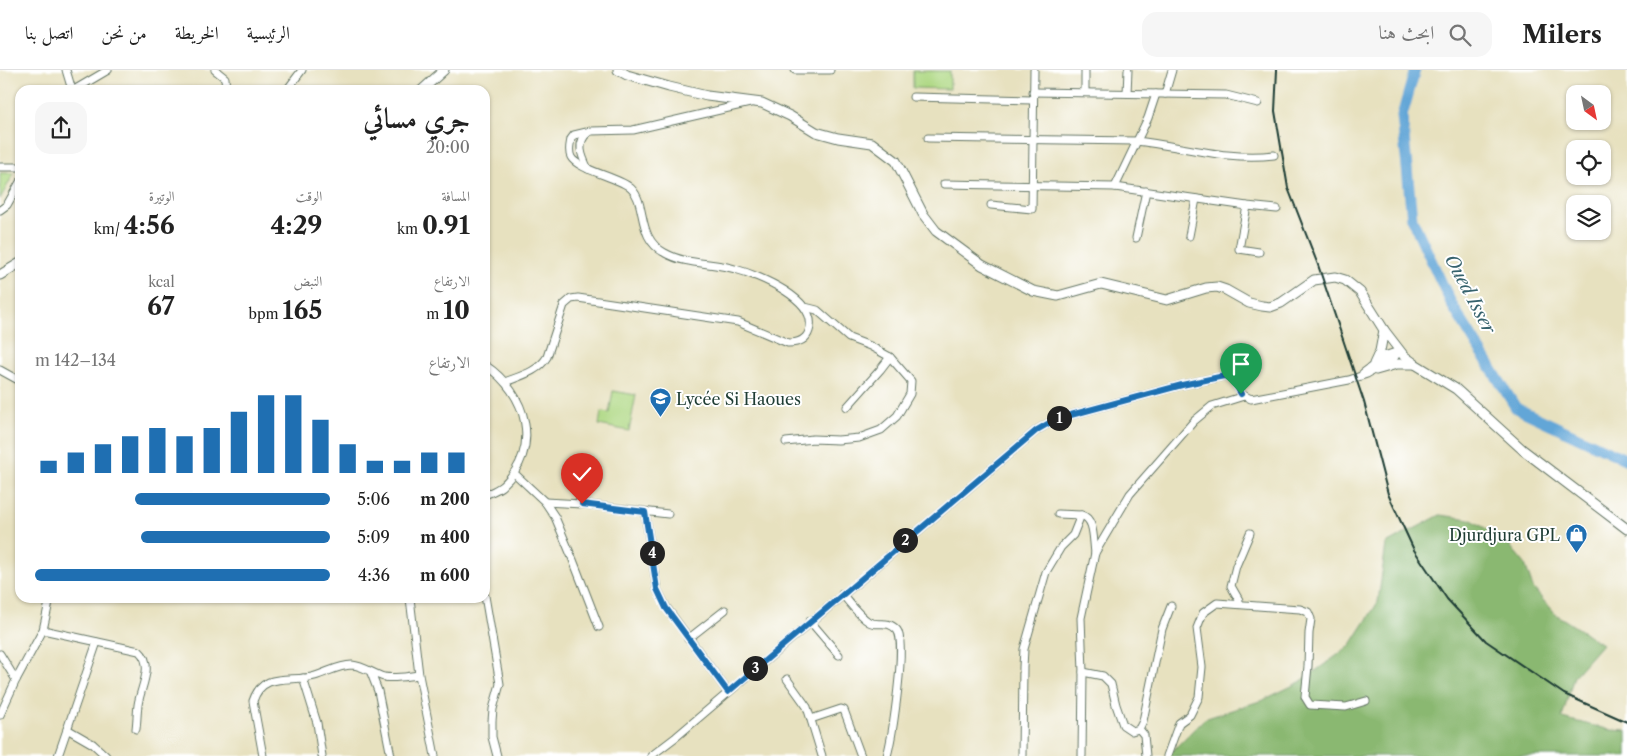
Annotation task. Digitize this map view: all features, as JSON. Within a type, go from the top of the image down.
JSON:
[{"type":"main road","points":[[428,85],[444,70]]},
{"type":"main road","points":[[618,70],[669,87],[707,96],[762,103],[790,116],[816,132],[838,138],[872,143],[896,160],[923,214],[936,231],[982,265],[1034,291],[1058,296],[1100,284],[1167,300],[1206,288],[1217,287],[1250,303],[1270,307],[1281,303],[1314,280],[1335,277],[1344,280],[1360,292],[1399,351],[1415,364],[1456,389],[1523,450],[1627,529]]},
{"type":"main road","points":[[0,275],[15,266]]},
{"type":"main road","points":[[1384,330],[1375,367],[1415,364]]},
{"type":"street","points":[[66,70],[71,85]]},
{"type":"street","points":[[82,85],[108,70]]},
{"type":"street","points":[[215,70],[225,78]]},
{"type":"street","points":[[226,85],[225,78],[230,70]]},
{"type":"street","points":[[290,85],[302,70]]},
{"type":"street","points":[[795,70],[830,70]]},
{"type":"street","points":[[991,205],[1032,209],[1034,70]]},
{"type":"street","points":[[1085,70],[1085,92]]},
{"type":"street","points":[[1127,93],[1128,70]]},
{"type":"street","points":[[1165,94],[1172,70]]},
{"type":"street","points":[[1033,92],[1226,95],[1258,104]]},
{"type":"street","points":[[1115,187],[1148,118],[1156,94]]},
{"type":"street","points":[[913,96],[1033,100]]},
{"type":"street","points":[[505,382],[536,369],[543,364],[547,358],[564,305],[571,299],[578,298],[738,322],[788,343],[796,343],[803,340],[808,333],[809,315],[805,307],[796,298],[762,279],[736,269],[681,260],[664,253],[648,238],[634,191],[627,185],[573,161],[569,151],[570,139],[574,135],[591,131],[633,130],[754,102]]},
{"type":"street","points":[[588,169],[581,152],[584,135],[591,131]]},
{"type":"street","points":[[928,138],[1136,141],[1166,144],[1236,157],[1257,157],[1274,154]]},
{"type":"street","points":[[0,167],[15,167]]},
{"type":"street","points":[[944,184],[1115,187],[1277,209]]},
{"type":"street","points":[[0,210],[7,205],[15,191]]},
{"type":"street","points":[[1136,238],[1146,191]]},
{"type":"street","points":[[1189,236],[1196,199]]},
{"type":"street","points":[[1247,206],[1239,249],[1259,252]]},
{"type":"street","points":[[786,442],[858,438],[881,430],[897,416],[910,394],[910,381],[890,357],[870,346],[849,338],[817,310],[805,307]]},
{"type":"street","points":[[1082,756],[1083,672],[1081,618],[1096,553],[1130,494],[1194,420],[1212,406],[1244,396],[1254,398],[1350,380],[1361,376],[1375,367],[1387,355],[1399,351]]},
{"type":"street","points":[[847,407],[890,357]]},
{"type":"street","points":[[490,369],[512,391],[520,407],[526,427],[526,446],[514,473],[500,487],[490,492]]},
{"type":"street","points":[[0,370],[15,379]]},
{"type":"street","points":[[651,756],[1037,430],[1056,419],[1182,385],[1224,376],[1234,380],[1239,391],[1244,396]]},
{"type":"street","points":[[514,473],[545,502],[554,517],[599,627]]},
{"type":"street","points":[[545,502],[582,504],[668,514]]},
{"type":"street","points":[[645,512],[657,589],[666,608],[728,692]]},
{"type":"street","points":[[1058,514],[1086,516],[1090,520],[1096,553]]},
{"type":"street","points":[[1022,756],[1022,667],[1024,649],[1046,572],[1061,547],[1073,534],[1080,515]]},
{"type":"street","points":[[1238,604],[1239,600],[1231,586],[1242,549],[1250,533]]},
{"type":"street","points":[[842,594],[866,621],[873,624],[884,622],[897,630],[901,637],[901,656],[893,726],[887,756]]},
{"type":"street","points":[[0,715],[16,680],[43,630],[49,603]]},
{"type":"street","points":[[411,603],[419,676],[435,756]]},
{"type":"street","points":[[486,603],[500,684],[493,709],[492,722],[492,736],[497,756]]},
{"type":"street","points":[[1168,756],[1179,723],[1190,715],[1199,697],[1202,667],[1197,628],[1203,613],[1217,603],[1300,609],[1308,612],[1311,619],[1308,633],[1308,666],[1305,697],[1310,705],[1346,707],[1366,701]]},
{"type":"street","points":[[1083,672],[1103,676],[1111,684],[1123,725],[1132,731],[1139,729],[1143,721],[1162,629],[1171,606]]},
{"type":"street","points":[[688,639],[725,610]]},
{"type":"street","points":[[810,621],[839,655]]},
{"type":"street","points":[[43,630],[139,651],[143,654],[146,675],[138,704],[136,729]]},
{"type":"street","points":[[58,756],[97,642]]},
{"type":"street","points":[[0,654],[16,680]]},
{"type":"street","points":[[263,756],[253,701],[255,693],[271,680],[314,676],[340,666],[350,665],[360,666],[371,673],[384,676],[419,676]]},
{"type":"street","points":[[371,673],[378,691],[390,756]]},
{"type":"street","points":[[303,678],[317,723],[322,756]]},
{"type":"street","points":[[787,679],[804,701],[822,756]]},
{"type":"street","points":[[810,719],[841,708],[844,710],[861,756]]},
{"type":"street","points":[[67,728],[92,744],[106,756]]},
{"type":"street","points":[[1139,729],[1144,735],[1146,756]]},
{"type":"green space","points":[[913,71],[950,71],[950,89],[913,88]]},
{"type":"green space","points":[[0,173],[14,173],[0,199]]},
{"type":"green space","points":[[613,391],[636,395],[629,431],[599,425],[601,412],[609,413]]},
{"type":"green space","points":[[1440,515],[1470,519],[1505,540],[1525,564],[1533,588],[1554,613],[1602,644],[1574,676],[1562,718],[1611,730],[1627,731],[1627,756],[1165,756],[1204,719],[1263,700],[1300,682],[1350,646],[1378,602],[1386,544]]},
{"type":"waterway","name":"Oued Isser","points":[[1415,70],[1402,116],[1412,219],[1452,305],[1516,408],[1627,460]]},
{"type":"railway","points":[[1277,70],[1275,111],[1288,188],[1318,265],[1364,402],[1388,494],[1414,550],[1447,599],[1486,641],[1564,694],[1627,722]]},
{"type":"place","name":"Lycée Si Haoues","points":[[660,418]]},
{"type":"place","name":"Djurdjura GPL","points":[[1576,554]]},
{"type":"route","points":[[582,504],[645,512],[657,589],[666,608],[728,692],[1037,430],[1056,419],[1182,385],[1224,376],[1234,380],[1241,394]]}]
